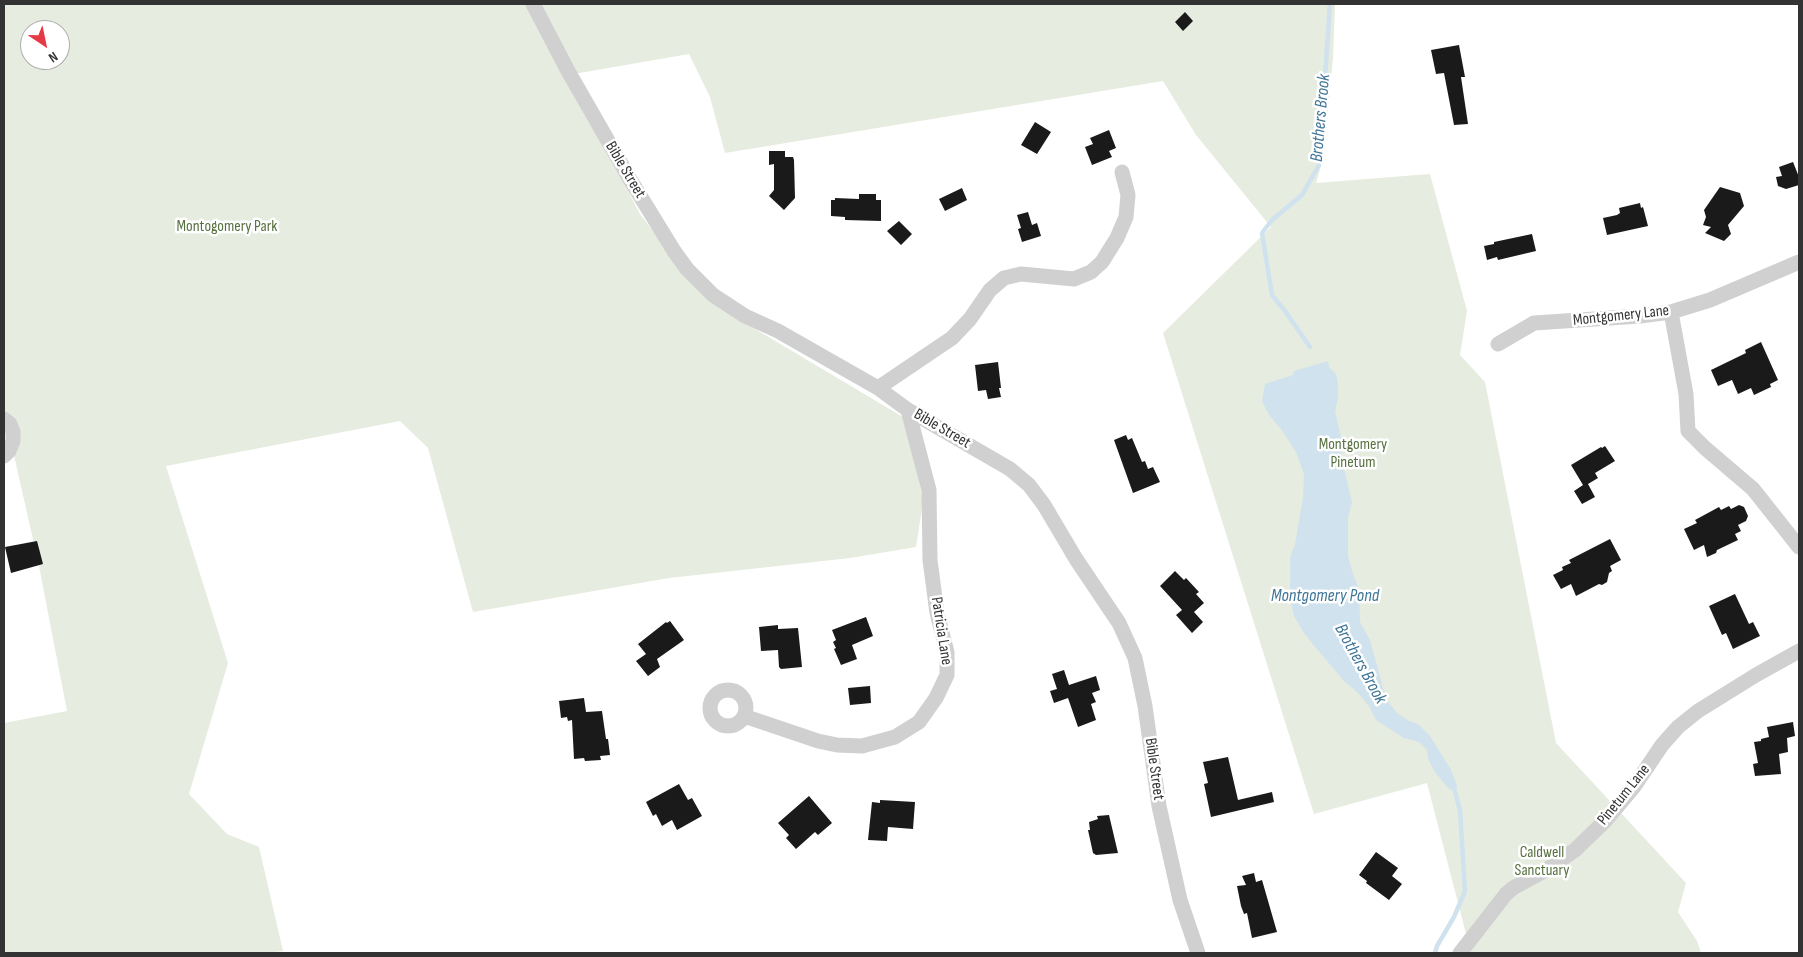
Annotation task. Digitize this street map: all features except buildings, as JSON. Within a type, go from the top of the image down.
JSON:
[{"type":"street","name":"Bible Street","points":[[533,4],[631,181],[687,269],[713,295],[745,316],[778,331],[878,388],[908,410],[1010,469],[1029,485],[1044,505],[1076,559],[1119,623],[1130,645],[1141,679],[1159,806],[1180,900],[1198,953]]},
{"type":"street","points":[[878,388],[952,338],[970,319],[990,290],[1004,278],[1021,274],[1074,279],[1091,272],[1102,262],[1117,238],[1126,217],[1128,195],[1122,172]]},
{"type":"street","name":"Montgomery Lane","points":[[1498,344],[1534,323],[1640,316],[1671,312],[1710,300],[1799,262]]},
{"type":"street","points":[[1671,312],[1686,394],[1688,431],[1753,489],[1799,547]]},
{"type":"street","name":"Patricia Lane","points":[[744,716],[837,746],[862,746],[895,737],[919,722],[936,698],[947,675],[947,652],[937,613],[930,560],[929,490],[908,410]]},
{"type":"street","points":[[4,419],[10,424],[14,441],[4,456]]},
{"type":"street","name":"Pinetum Lane","points":[[1460,953],[1506,894],[1575,850],[1606,820],[1633,788],[1662,745],[1678,727],[1698,711],[1799,651]]},
{"type":"green space","name":"Montogomery Park","points":[[4,4],[1335,4],[1333,57],[1324,155],[1316,183],[1430,174],[1467,311],[1460,355],[1485,382],[1556,743],[1686,883],[1678,912],[1697,941],[1701,953],[1471,953],[1427,783],[1314,814],[1163,333],[1271,227],[1196,135],[1163,81],[725,153],[710,97],[689,54],[568,75],[640,214],[685,273],[730,314],[913,423],[916,463],[923,502],[916,547],[850,558],[669,578],[473,612],[428,448],[400,421],[166,466],[228,663],[189,794],[227,834],[259,847],[283,951],[266,953],[4,953],[4,723],[67,711],[39,566],[4,411]]},
{"type":"water","name":"Montgomery Pond","points":[[1328,361],[1329,367],[1336,374],[1338,384],[1338,398],[1335,411],[1342,442],[1342,461],[1352,502],[1348,518],[1348,556],[1359,589],[1360,622],[1370,640],[1386,699],[1397,713],[1409,721],[1418,724],[1430,736],[1451,770],[1457,786],[1455,791],[1448,788],[1435,772],[1428,759],[1427,750],[1419,742],[1404,738],[1376,720],[1369,706],[1344,681],[1316,648],[1294,616],[1290,598],[1290,557],[1295,545],[1303,497],[1304,474],[1296,452],[1269,415],[1262,401],[1265,384],[1293,375],[1294,371]]},
{"type":"waterway","name":"Brothers Brook","points":[[1310,347],[1272,295],[1262,233],[1272,220],[1302,195],[1319,165],[1330,4]]},
{"type":"waterway","name":"Brothers Brook","points":[[1435,953],[1465,891],[1460,810],[1454,788]]},
{"type":"park label","name":"Montgomery Pinetum","points":[[1353,454]]},
{"type":"park label","name":"Caldwell Sanctuary","points":[[1542,862]]}]
